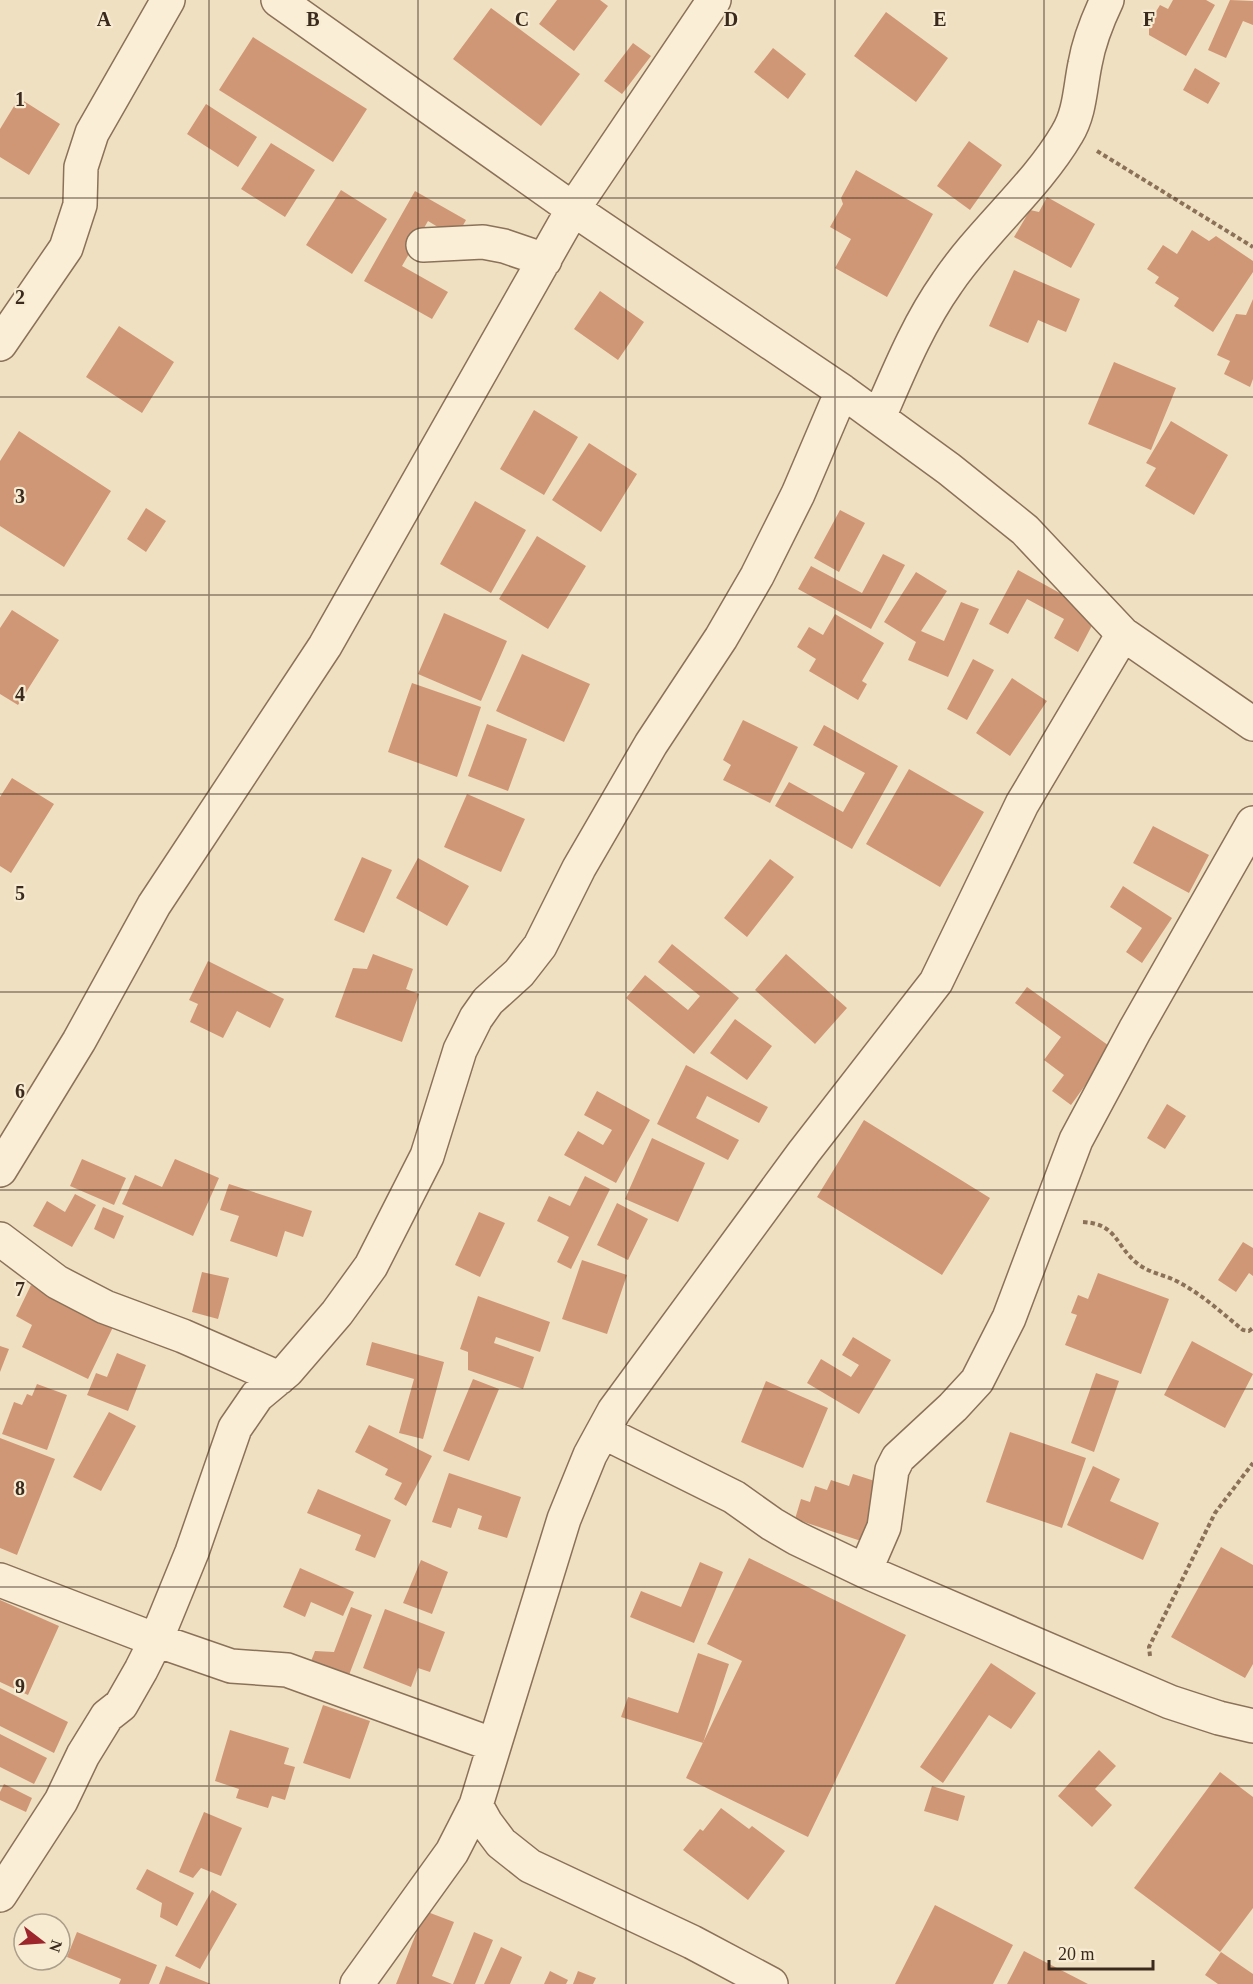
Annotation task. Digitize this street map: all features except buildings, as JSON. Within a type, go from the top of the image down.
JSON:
[{"type":"street","points":[[0,344],[66,248],[80,205],[81,167],[92,133],[168,0]]},
{"type":"street","points":[[278,0],[573,209],[879,417],[1025,530],[1123,634],[1253,724]]},
{"type":"street","points":[[0,1170],[80,1041],[154,905],[325,646],[573,209],[714,0]]},
{"type":"street","points":[[879,417],[919,329],[947,282],[1068,134],[1079,106],[1085,64],[1093,31],[1107,0]]},
{"type":"street","points":[[423,245],[483,242],[504,246],[545,260]]},
{"type":"street","points":[[0,1894],[61,1801],[83,1755],[107,1716],[121,1705],[156,1640],[192,1552],[235,1428],[257,1396],[279,1378],[337,1313],[371,1266],[427,1156],[460,1050],[476,1018],[488,1001],[524,968],[540,946],[579,868],[651,744],[721,638],[757,576],[798,494],[842,391]]},
{"type":"street","points":[[357,1984],[452,1852],[476,1805],[564,1519],[590,1455],[614,1411],[804,1152],[936,982],[1022,804],[1123,634]]},
{"type":"street","points":[[865,1571],[884,1527],[892,1470],[898,1458],[953,1407],[977,1381],[1009,1318],[1076,1140],[1135,1030],[1253,823]]},
{"type":"street","points":[[0,1239],[57,1282],[105,1307],[183,1336],[279,1378]]},
{"type":"street","points":[[603,1432],[734,1497],[796,1538],[865,1571],[1152,1695],[1209,1715],[1253,1726]]},
{"type":"street","points":[[0,1580],[156,1640],[231,1666],[271,1668],[296,1673],[494,1746]]},
{"type":"street","points":[[476,1805],[501,1843],[530,1866],[692,1942],[771,1984]]},
{"type":"path","points":[[1068,134],[1253,247]]},
{"type":"path","points":[[1046,1220],[1094,1222],[1108,1228],[1138,1264],[1153,1273],[1178,1281],[1243,1330],[1253,1328]]},
{"type":"path","points":[[1152,1695],[1149,1647],[1215,1513],[1253,1463]]}]
